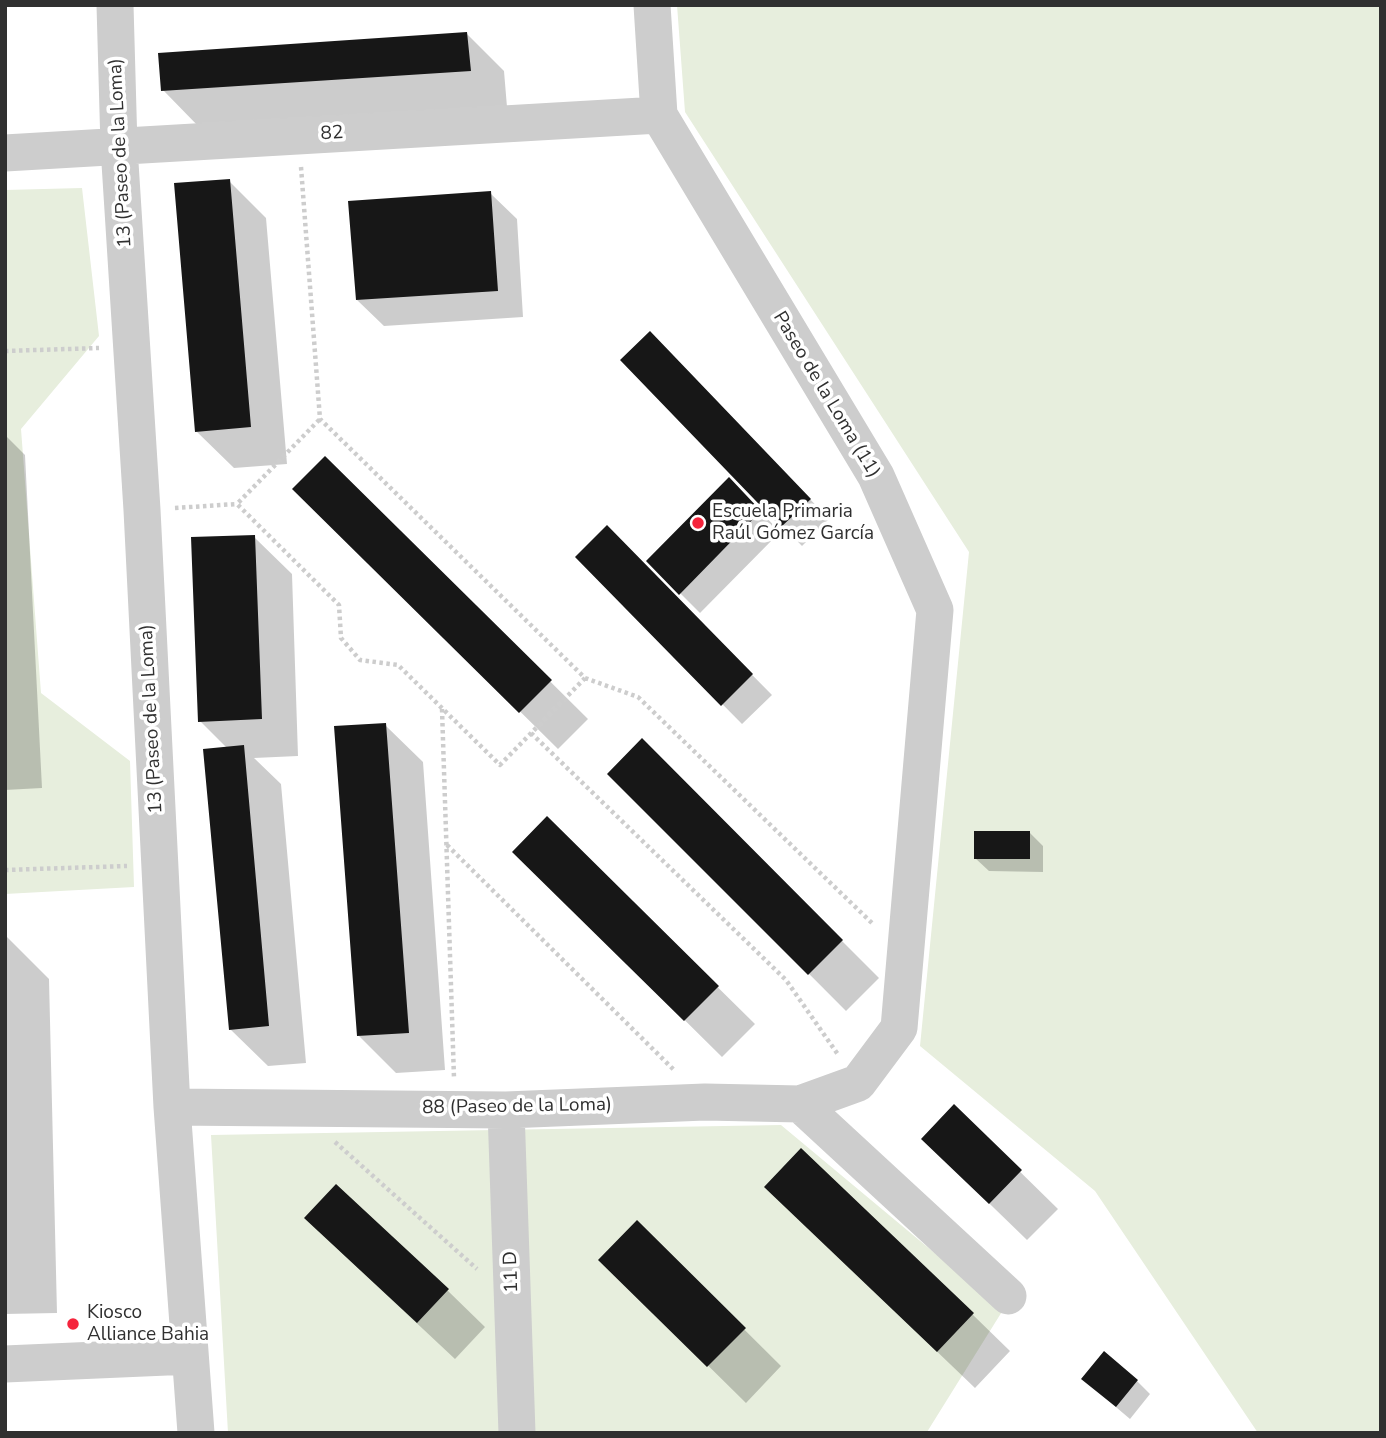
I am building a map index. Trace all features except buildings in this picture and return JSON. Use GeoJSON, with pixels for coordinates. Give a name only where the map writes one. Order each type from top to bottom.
{"type":"FeatureCollection","features":[{"type":"Feature","properties":{"kind":"street","name":"13 (Paseo de la Loma)"},"geometry":{"type":"LineString","coordinates":[[115,5],[119,147],[142,510],[172,1107],[196,1433]]}},
{"type":"Feature","properties":{"kind":"street","name":"Paseo de la Loma (11)"},"geometry":{"type":"LineString","coordinates":[[652,5],[659,115],[876,476],[935,610],[899,1028],[858,1083]]}},
{"type":"Feature","properties":{"kind":"street","name":"82"},"geometry":{"type":"LineString","coordinates":[[5,153],[659,115]]}},
{"type":"Feature","properties":{"kind":"street","name":"88 (Paseo de la Loma)"},"geometry":{"type":"LineString","coordinates":[[172,1107],[506,1110],[705,1102],[800,1104],[858,1083]]}},
{"type":"Feature","properties":{"kind":"street"},"geometry":{"type":"LineString","coordinates":[[800,1104],[1008,1296]]}},
{"type":"Feature","properties":{"kind":"street","name":"11 D"},"geometry":{"type":"LineString","coordinates":[[506,1110],[517,1433]]}},
{"type":"Feature","properties":{"kind":"street"},"geometry":{"type":"LineString","coordinates":[[5,1364],[190,1356]]}},
{"type":"Feature","properties":{"kind":"path"},"geometry":{"type":"LineString","coordinates":[[299,136],[320,419],[585,678],[638,697],[906,956]]}},
{"type":"Feature","properties":{"kind":"path"},"geometry":{"type":"LineString","coordinates":[[5,351],[131,346]]}},
{"type":"Feature","properties":{"kind":"path"},"geometry":{"type":"LineString","coordinates":[[142,510],[237,504],[320,419]]}},
{"type":"Feature","properties":{"kind":"path"},"geometry":{"type":"LineString","coordinates":[[237,504],[340,605],[341,638],[360,660],[398,665],[500,765],[585,678]]}},
{"type":"Feature","properties":{"kind":"path"},"geometry":{"type":"LineString","coordinates":[[442,708],[455,1110]]}},
{"type":"Feature","properties":{"kind":"path"},"geometry":{"type":"LineString","coordinates":[[531,733],[786,980],[858,1083]]}},
{"type":"Feature","properties":{"kind":"path"},"geometry":{"type":"LineString","coordinates":[[447,845],[705,1102]]}},
{"type":"Feature","properties":{"kind":"path"},"geometry":{"type":"LineString","coordinates":[[5,870],[159,864]]}},
{"type":"Feature","properties":{"kind":"path"},"geometry":{"type":"LineString","coordinates":[[298,1108],[513,1301]]}},
{"type":"Feature","properties":{"kind":"green space"},"geometry":{"type":"Polygon","coordinates":[[[677,5],[1381,5],[1381,1433],[1258,1433],[1095,1191],[920,1046],[969,552],[685,112],[677,5]]]}},
{"type":"Feature","properties":{"kind":"green space"},"geometry":{"type":"Polygon","coordinates":[[[82,188],[99,336],[21,429],[41,693],[130,761],[134,887],[5,894],[5,190],[82,188]]]}},
{"type":"Feature","properties":{"kind":"green space"},"geometry":{"type":"Polygon","coordinates":[[[781,1125],[1003,1310],[927,1432],[228,1433],[211,1135],[781,1125]]]}},
{"type":"Feature","properties":{"kind":"place","name":"Escuela Primaria Raúl Gómez García"},"geometry":{"type":"Point","coordinates":[698,523]}},
{"type":"Feature","properties":{"kind":"place","name":"Kiosco Alliance Bahia"},"geometry":{"type":"Point","coordinates":[73,1324]}}]}
